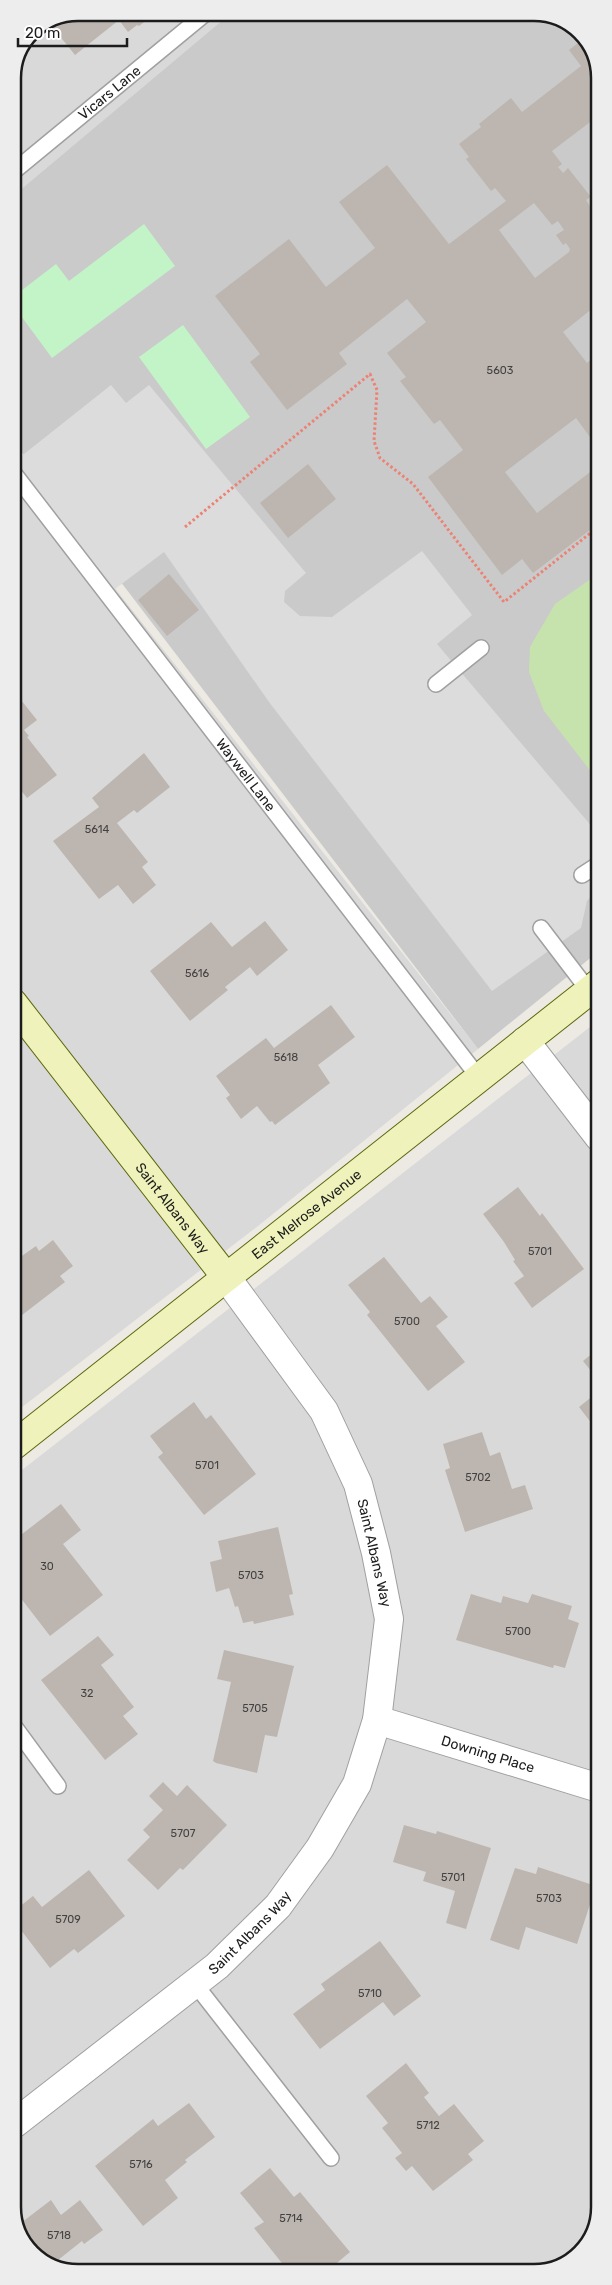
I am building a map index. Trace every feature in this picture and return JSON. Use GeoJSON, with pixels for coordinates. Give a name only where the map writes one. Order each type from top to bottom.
{"type":"FeatureCollection","features":[{"type":"Feature","properties":{"kind":"street","name":"East Melrose Avenue"},"geometry":{"type":"LineString","coordinates":[[21,1440],[480,1079],[591,989]]}},
{"type":"Feature","properties":{"kind":"street","name":"Saint Albans Way"},"geometry":{"type":"LineString","coordinates":[[21,1013],[226,1277],[324,1411],[358,1484],[376,1553],[389,1619],[377,1720],[357,1784],[320,1848],[278,1906],[217,1966],[21,2119]]}},
{"type":"Feature","properties":{"kind":"street"},"geometry":{"type":"LineString","coordinates":[[525,1041],[591,1127]]}},
{"type":"Feature","properties":{"kind":"street","name":"Downing Place"},"geometry":{"type":"LineString","coordinates":[[377,1720],[591,1786]]}},
{"type":"Feature","properties":{"kind":"lane","name":"Vicars Lane"},"geometry":{"type":"LineString","coordinates":[[21,165],[196,21]]}},
{"type":"Feature","properties":{"kind":"lane","name":"Waywell Lane"},"geometry":{"type":"LineString","coordinates":[[21,482],[480,1079]]}},
{"type":"Feature","properties":{"kind":"lane"},"geometry":{"type":"LineString","coordinates":[[436,684],[481,648]]}},
{"type":"Feature","properties":{"kind":"lane"},"geometry":{"type":"LineString","coordinates":[[582,875],[591,869]]}},
{"type":"Feature","properties":{"kind":"lane"},"geometry":{"type":"LineString","coordinates":[[542,928],[591,984]]}},
{"type":"Feature","properties":{"kind":"lane"},"geometry":{"type":"LineString","coordinates":[[21,1736],[58,1786]]}},
{"type":"Feature","properties":{"kind":"lane"},"geometry":{"type":"LineString","coordinates":[[195,1984],[331,2158]]}},
{"type":"Feature","properties":{"kind":"path"},"geometry":{"type":"LineString","coordinates":[[185,527],[370,374],[376,390],[374,441],[380,458],[413,484],[504,602],[591,533]]}},
{"type":"Feature","properties":{"kind":"shaded area"},"geometry":{"type":"Polygon","coordinates":[[[221,21],[21,189],[22,67],[26,56],[38,38],[56,26],[67,22],[221,21]]]}},
{"type":"Feature","properties":{"kind":"shaded area"},"geometry":{"type":"Polygon","coordinates":[[[221,21],[538,21],[549,23],[562,29],[577,41],[583,50],[590,67],[591,78],[591,957],[478,1049],[21,451],[21,189],[221,21]]]}},
{"type":"Feature","properties":{"kind":"shaded area"},"geometry":{"type":"Polygon","coordinates":[[[111,385],[126,403],[149,385],[306,573],[285,591],[284,602],[300,616],[332,617],[422,551],[472,615],[437,644],[591,826],[591,896],[587,901],[581,928],[492,991],[269,702],[164,552],[115,589],[21,471],[21,456],[111,385]]]}},
{"type":"Feature","properties":{"kind":"shaded area"},"geometry":{"type":"Polygon","coordinates":[[[21,469],[478,1049],[258,1226],[21,1408],[21,469]]]}},
{"type":"Feature","properties":{"kind":"shaded area"},"geometry":{"type":"Polygon","coordinates":[[[591,1026],[591,2207],[585,2232],[571,2250],[552,2261],[534,2264],[74,2264],[63,2262],[47,2254],[33,2241],[22,2218],[21,2207],[21,1471],[591,1026]]]}},
{"type":"Feature","properties":{"kind":"green space"},"geometry":{"type":"Polygon","coordinates":[[[144,224],[175,266],[52,358],[21,316],[21,291],[56,264],[69,281],[144,224]]]}},
{"type":"Feature","properties":{"kind":"green space"},"geometry":{"type":"Polygon","coordinates":[[[183,325],[250,417],[206,449],[139,357],[183,325]]]}},
{"type":"Feature","properties":{"kind":"green space"},"geometry":{"type":"Polygon","coordinates":[[[591,579],[591,772],[544,711],[529,672],[530,647],[555,604],[591,579]]]}},
{"type":"Feature","properties":{"kind":"building"},"geometry":{"type":"Polygon","coordinates":[[[118,21],[75,55],[53,28],[67,22],[118,21]]]}},
{"type":"Feature","properties":{"kind":"building"},"geometry":{"type":"Polygon","coordinates":[[[120,21],[146,21],[139,26],[137,25],[128,32],[120,21]]]}},
{"type":"Feature","properties":{"kind":"building"},"geometry":{"type":"Polygon","coordinates":[[[578,43],[590,67],[591,121],[552,151],[562,164],[558,167],[563,173],[568,168],[591,197],[586,200],[591,208],[591,310],[563,332],[587,363],[591,360],[591,438],[576,418],[505,472],[537,513],[591,471],[591,529],[533,573],[522,559],[502,575],[428,477],[463,450],[440,420],[434,424],[400,381],[406,377],[387,353],[426,322],[407,299],[339,353],[347,364],[287,410],[250,362],[260,354],[215,296],[289,239],[326,287],[375,248],[339,202],[387,165],[449,244],[506,201],[495,188],[491,191],[466,159],[469,157],[459,144],[481,127],[479,124],[511,98],[522,112],[581,66],[569,50],[578,43]],[[534,203],[499,230],[535,278],[569,252],[570,249],[566,243],[563,245],[556,235],[564,230],[558,221],[552,225],[534,203]]]}},
{"type":"Feature","properties":{"kind":"building"},"geometry":{"type":"Polygon","coordinates":[[[308,464],[336,499],[288,538],[260,503],[308,464]]]}},
{"type":"Feature","properties":{"kind":"building"},"geometry":{"type":"Polygon","coordinates":[[[169,574],[199,610],[167,636],[138,600],[169,574]]]}},
{"type":"Feature","properties":{"kind":"building"},"geometry":{"type":"Polygon","coordinates":[[[21,700],[37,720],[24,730],[29,736],[27,737],[57,775],[27,798],[21,790],[21,700]]]}},
{"type":"Feature","properties":{"kind":"building"},"geometry":{"type":"Polygon","coordinates":[[[144,753],[170,787],[137,813],[134,810],[117,823],[148,862],[142,867],[156,885],[133,904],[118,885],[99,899],[53,841],[99,807],[92,798],[144,753]]]}},
{"type":"Feature","properties":{"kind":"building"},"geometry":{"type":"Polygon","coordinates":[[[265,921],[288,950],[257,976],[250,967],[225,987],[228,990],[190,1021],[150,971],[211,922],[232,947],[265,921]]]}},
{"type":"Feature","properties":{"kind":"building"},"geometry":{"type":"Polygon","coordinates":[[[331,1005],[355,1037],[318,1065],[330,1083],[275,1125],[272,1121],[270,1122],[257,1106],[241,1119],[226,1098],[230,1095],[216,1076],[266,1038],[274,1048],[331,1005]]]}},
{"type":"Feature","properties":{"kind":"building"},"geometry":{"type":"Polygon","coordinates":[[[518,1187],[540,1216],[542,1213],[584,1269],[532,1308],[514,1283],[524,1276],[513,1261],[515,1260],[504,1242],[483,1214],[518,1187]]]}},
{"type":"Feature","properties":{"kind":"building"},"geometry":{"type":"Polygon","coordinates":[[[53,1240],[73,1266],[60,1276],[65,1282],[21,1316],[21,1257],[36,1246],[39,1251],[53,1240]]]}},
{"type":"Feature","properties":{"kind":"building"},"geometry":{"type":"Polygon","coordinates":[[[384,1257],[421,1303],[430,1296],[448,1317],[436,1326],[465,1362],[428,1391],[367,1315],[370,1312],[348,1285],[384,1257]]]}},
{"type":"Feature","properties":{"kind":"building"},"geometry":{"type":"Polygon","coordinates":[[[591,1354],[591,1371],[583,1361],[591,1354]]]}},
{"type":"Feature","properties":{"kind":"building"},"geometry":{"type":"Polygon","coordinates":[[[591,1397],[591,1423],[579,1407],[591,1397]]]}},
{"type":"Feature","properties":{"kind":"building"},"geometry":{"type":"Polygon","coordinates":[[[194,1402],[206,1419],[211,1415],[256,1474],[204,1515],[158,1457],[163,1453],[150,1436],[194,1402]]]}},
{"type":"Feature","properties":{"kind":"building"},"geometry":{"type":"Polygon","coordinates":[[[482,1432],[490,1456],[500,1452],[512,1489],[525,1485],[533,1509],[465,1532],[445,1470],[450,1468],[443,1444],[482,1432]]]}},
{"type":"Feature","properties":{"kind":"building"},"geometry":{"type":"Polygon","coordinates":[[[61,1504],[81,1530],[63,1544],[103,1595],[50,1636],[21,1598],[21,1535],[61,1504]]]}},
{"type":"Feature","properties":{"kind":"building"},"geometry":{"type":"Polygon","coordinates":[[[278,1527],[293,1594],[289,1595],[294,1615],[254,1624],[253,1621],[243,1623],[238,1606],[235,1607],[229,1588],[216,1592],[210,1562],[222,1559],[218,1541],[278,1527]]]}},
{"type":"Feature","properties":{"kind":"building"},"geometry":{"type":"Polygon","coordinates":[[[471,1594],[501,1603],[503,1596],[528,1603],[532,1594],[572,1606],[568,1619],[579,1623],[565,1668],[554,1665],[553,1668],[456,1640],[471,1594]]]}},
{"type":"Feature","properties":{"kind":"building"},"geometry":{"type":"Polygon","coordinates":[[[98,1636],[114,1655],[101,1665],[134,1707],[123,1716],[138,1734],[105,1760],[41,1680],[98,1636]]]}},
{"type":"Feature","properties":{"kind":"building"},"geometry":{"type":"Polygon","coordinates":[[[224,1650],[294,1666],[277,1737],[265,1735],[257,1773],[213,1761],[231,1682],[217,1679],[224,1650]]]}},
{"type":"Feature","properties":{"kind":"building"},"geometry":{"type":"Polygon","coordinates":[[[163,1782],[177,1796],[187,1785],[227,1825],[183,1870],[180,1868],[158,1890],[127,1860],[150,1837],[143,1830],[163,1810],[149,1796],[163,1782]]]}},
{"type":"Feature","properties":{"kind":"building"},"geometry":{"type":"Polygon","coordinates":[[[404,1825],[436,1834],[437,1831],[491,1848],[466,1929],[446,1923],[455,1891],[423,1881],[426,1872],[393,1862],[404,1825]]]}},
{"type":"Feature","properties":{"kind":"building"},"geometry":{"type":"Polygon","coordinates":[[[538,1867],[591,1884],[591,1901],[577,1944],[526,1927],[519,1950],[490,1940],[515,1868],[536,1874],[538,1867]]]}},
{"type":"Feature","properties":{"kind":"building"},"geometry":{"type":"Polygon","coordinates":[[[89,1870],[125,1916],[78,1953],[74,1949],[50,1968],[21,1930],[21,1905],[33,1896],[42,1907],[89,1870]]]}},
{"type":"Feature","properties":{"kind":"building"},"geometry":{"type":"Polygon","coordinates":[[[380,1941],[421,1996],[394,2016],[383,2002],[320,2049],[293,2014],[325,1990],[321,1984],[380,1941]]]}},
{"type":"Feature","properties":{"kind":"building"},"geometry":{"type":"Polygon","coordinates":[[[406,2063],[429,2093],[424,2097],[439,2116],[454,2104],[484,2141],[468,2154],[473,2160],[433,2191],[412,2166],[406,2171],[395,2158],[402,2153],[382,2128],[388,2123],[366,2096],[406,2063]]]}},
{"type":"Feature","properties":{"kind":"building"},"geometry":{"type":"Polygon","coordinates":[[[189,2103],[215,2137],[185,2160],[187,2162],[165,2180],[178,2198],[143,2226],[95,2166],[153,2119],[158,2126],[189,2103]]]}},
{"type":"Feature","properties":{"kind":"building"},"geometry":{"type":"Polygon","coordinates":[[[270,2168],[294,2197],[300,2192],[350,2252],[336,2264],[283,2264],[254,2228],[264,2222],[240,2193],[270,2168]]]}},
{"type":"Feature","properties":{"kind":"building"},"geometry":{"type":"Polygon","coordinates":[[[51,2200],[61,2215],[80,2200],[103,2230],[84,2244],[82,2241],[58,2260],[41,2250],[29,2235],[23,2221],[51,2200]]]}}]}
